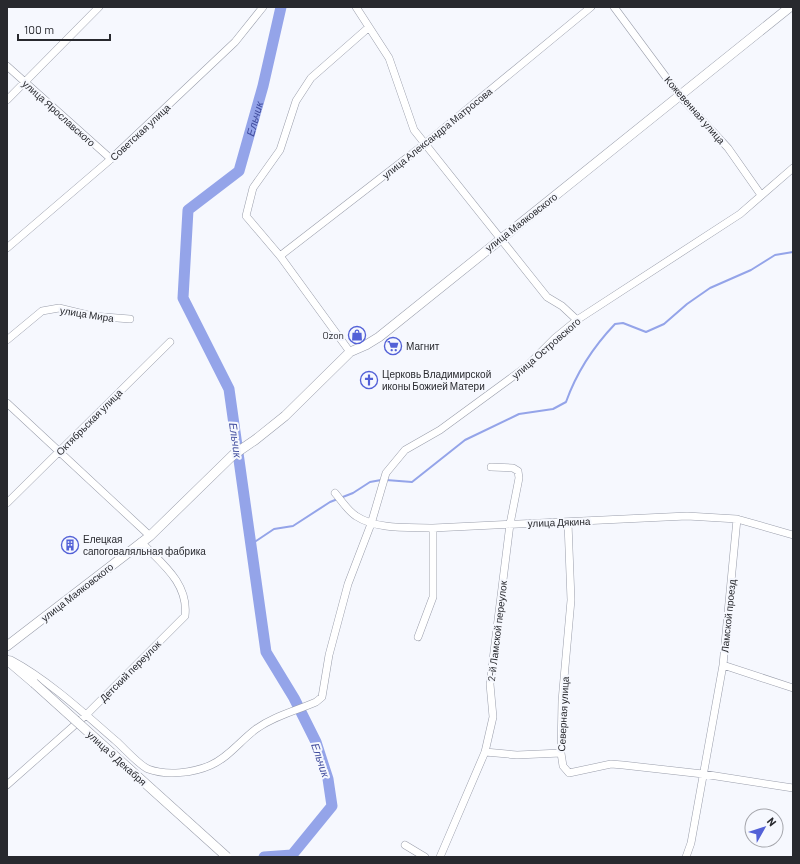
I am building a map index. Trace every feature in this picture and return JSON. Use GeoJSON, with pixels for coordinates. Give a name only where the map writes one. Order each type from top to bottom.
{"type":"FeatureCollection","features":[{"type":"Feature","properties":{"kind":"main road","name":"улица Маяковского"},"geometry":{"type":"LineString","coordinates":[[7,646],[150,536],[233,455],[255,440],[285,416],[350,352],[379,337],[790,7]]}},
{"type":"Feature","properties":{"kind":"main road","name":"улица 9 Декабря"},"geometry":{"type":"LineString","coordinates":[[7,659],[227,857]]}},
{"type":"Feature","properties":{"kind":"street"},"geometry":{"type":"LineString","coordinates":[[7,100],[99,7]]}},
{"type":"Feature","properties":{"kind":"street","name":"Советская улица"},"geometry":{"type":"LineString","coordinates":[[7,248],[111,159],[235,42],[263,7]]}},
{"type":"Feature","properties":{"kind":"street"},"geometry":{"type":"LineString","coordinates":[[356,7],[368,28],[390,58],[414,130],[426,143],[547,297],[562,306],[577,320]]}},
{"type":"Feature","properties":{"kind":"street","name":"улица Александра Матросова"},"geometry":{"type":"LineString","coordinates":[[280,256],[426,143],[591,7]]}},
{"type":"Feature","properties":{"kind":"street","name":"Кожевенная улица"},"geometry":{"type":"LineString","coordinates":[[614,7],[680,96],[728,148],[761,196]]}},
{"type":"Feature","properties":{"kind":"street"},"geometry":{"type":"LineString","coordinates":[[350,352],[280,256],[246,216],[253,188],[280,150],[296,101],[310,78],[368,28]]}},
{"type":"Feature","properties":{"kind":"street","name":"улица Ярославского"},"geometry":{"type":"LineString","coordinates":[[7,66],[111,159]]}},
{"type":"Feature","properties":{"kind":"street","name":"улица Островского"},"geometry":{"type":"LineString","coordinates":[[86,715],[148,769],[176,773],[190,772],[210,765],[228,755],[255,730],[270,720],[293,710],[306,707],[322,697],[329,655],[348,584],[371,524],[386,472],[405,450],[440,430],[526,367],[555,338],[577,320],[740,214],[793,168]]}},
{"type":"Feature","properties":{"kind":"street","name":"улица Мира"},"geometry":{"type":"LineString","coordinates":[[7,339],[42,311],[59,308],[92,316],[130,319]]}},
{"type":"Feature","properties":{"kind":"street","name":"Октябрьская улица"},"geometry":{"type":"LineString","coordinates":[[7,503],[170,342]]}},
{"type":"Feature","properties":{"kind":"street"},"geometry":{"type":"LineString","coordinates":[[7,404],[150,536]]}},
{"type":"Feature","properties":{"kind":"street","name":"2-й Ламской переулок"},"geometry":{"type":"LineString","coordinates":[[440,857],[485,752],[493,717],[490,684],[510,524],[519,478],[518,471],[514,468],[491,467]]}},
{"type":"Feature","properties":{"kind":"street","name":"улица Дякина"},"geometry":{"type":"LineString","coordinates":[[334,493],[355,516],[371,524],[433,528],[568,523],[687,516],[738,518],[793,535]]}},
{"type":"Feature","properties":{"kind":"street","name":"Ламской проезд"},"geometry":{"type":"LineString","coordinates":[[738,518],[723,665],[793,688]]}},
{"type":"Feature","properties":{"kind":"street","name":"Северная улица"},"geometry":{"type":"LineString","coordinates":[[568,523],[571,600],[562,701],[560,753],[563,766],[569,773],[611,764],[703,774],[793,788]]}},
{"type":"Feature","properties":{"kind":"street"},"geometry":{"type":"LineString","coordinates":[[418,637],[433,597],[433,528]]}},
{"type":"Feature","properties":{"kind":"street","name":"Детский переулок"},"geometry":{"type":"LineString","coordinates":[[7,785],[86,715],[185,616],[187,606],[180,583],[141,542]]}},
{"type":"Feature","properties":{"kind":"street"},"geometry":{"type":"LineString","coordinates":[[7,659],[26,668],[86,715]]}},
{"type":"Feature","properties":{"kind":"street"},"geometry":{"type":"LineString","coordinates":[[686,857],[691,843],[723,665]]}},
{"type":"Feature","properties":{"kind":"street"},"geometry":{"type":"LineString","coordinates":[[485,752],[517,755],[560,753]]}},
{"type":"Feature","properties":{"kind":"street"},"geometry":{"type":"LineString","coordinates":[[405,845],[425,857]]}},
{"type":"Feature","properties":{"kind":"waterway","name":"Ельчик"},"geometry":{"type":"LineString","coordinates":[[264,857],[292,855],[332,806],[328,779],[316,742],[294,698],[266,652],[229,389],[183,298],[188,210],[239,171],[263,86],[281,7]]}},
{"type":"Feature","properties":{"kind":"waterway"},"geometry":{"type":"LineString","coordinates":[[386,480],[412,482],[465,440],[519,414],[553,409],[566,402],[586,361],[615,324],[623,323],[646,332],[664,324],[687,304],[710,288],[751,270],[775,255],[793,252]]}},
{"type":"Feature","properties":{"kind":"waterway"},"geometry":{"type":"LineString","coordinates":[[250,545],[274,529],[293,526],[330,502],[353,493],[370,482],[381,480]]}},
{"type":"Feature","properties":{"kind":"place","name":"Ozon"},"geometry":{"type":"Point","coordinates":[357,335]}},
{"type":"Feature","properties":{"kind":"place","name":"Магнит"},"geometry":{"type":"Point","coordinates":[393,346]}},
{"type":"Feature","properties":{"kind":"place","name":"Церковь Владимирской иконы Божией Матери"},"geometry":{"type":"Point","coordinates":[369,380]}},
{"type":"Feature","properties":{"kind":"place","name":"Елецкая сапоговаляльная фабрика"},"geometry":{"type":"Point","coordinates":[70,545]}}]}
